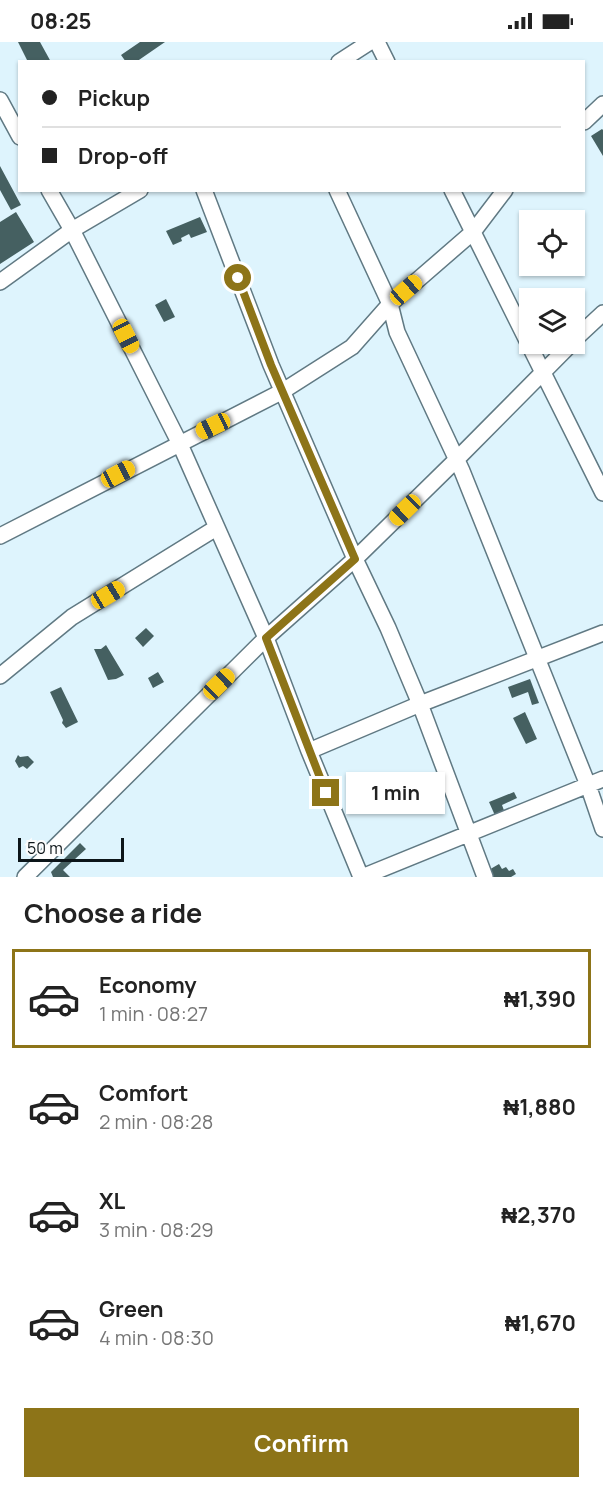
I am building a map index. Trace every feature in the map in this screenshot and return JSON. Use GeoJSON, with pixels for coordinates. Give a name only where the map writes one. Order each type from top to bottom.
{"type":"FeatureCollection","features":[{"type":"Feature","properties":{"kind":"street"},"geometry":{"type":"LineString","coordinates":[[342,60],[370,42]]}},
{"type":"Feature","properties":{"kind":"street"},"geometry":{"type":"LineString","coordinates":[[377,42],[386,60]]}},
{"type":"Feature","properties":{"kind":"street"},"geometry":{"type":"LineString","coordinates":[[0,100],[18,132]]}},
{"type":"Feature","properties":{"kind":"street"},"geometry":{"type":"LineString","coordinates":[[585,121],[603,104]]}},
{"type":"Feature","properties":{"kind":"street"},"geometry":{"type":"LineString","coordinates":[[50,192],[72,230],[179,442],[266,638],[361,877],[603,779]]}},
{"type":"Feature","properties":{"kind":"street"},"geometry":{"type":"LineString","coordinates":[[0,282],[72,230],[137,192]]}},
{"type":"Feature","properties":{"kind":"street"},"geometry":{"type":"LineString","coordinates":[[205,192],[282,390],[420,704],[486,877]]}},
{"type":"Feature","properties":{"kind":"street"},"geometry":{"type":"LineString","coordinates":[[338,192],[390,304],[397,332],[456,460],[588,785],[603,829]]}},
{"type":"Feature","properties":{"kind":"street"},"geometry":{"type":"LineString","coordinates":[[453,192],[603,494]]}},
{"type":"Feature","properties":{"kind":"street"},"geometry":{"type":"LineString","coordinates":[[0,536],[282,390],[352,346],[390,304],[473,232],[503,192]]}},
{"type":"Feature","properties":{"kind":"street"},"geometry":{"type":"LineString","coordinates":[[585,330],[603,313]]}},
{"type":"Feature","properties":{"kind":"street"},"geometry":{"type":"LineString","coordinates":[[25,877],[266,638],[355,559],[560,354]]}},
{"type":"Feature","properties":{"kind":"street"},"geometry":{"type":"LineString","coordinates":[[0,676],[72,617],[216,528]]}},
{"type":"Feature","properties":{"kind":"street"},"geometry":{"type":"LineString","coordinates":[[309,751],[420,704],[603,633]]}},
{"type":"Feature","properties":{"kind":"building"},"geometry":{"type":"Polygon","coordinates":[[[18,42],[40,42],[50,60],[27,60],[18,42]]]}},
{"type":"Feature","properties":{"kind":"building"},"geometry":{"type":"Polygon","coordinates":[[[140,42],[165,42],[139,60],[125,60],[121,55],[140,42]]]}},
{"type":"Feature","properties":{"kind":"building"},"geometry":{"type":"Polygon","coordinates":[[[603,130],[603,156],[591,136],[603,130]]]}},
{"type":"Feature","properties":{"kind":"building"},"geometry":{"type":"Polygon","coordinates":[[[0,166],[21,205],[11,210],[0,190],[0,166]]]}},
{"type":"Feature","properties":{"kind":"building"},"geometry":{"type":"Polygon","coordinates":[[[16,212],[34,242],[0,264],[0,222],[16,212]]]}},
{"type":"Feature","properties":{"kind":"building"},"geometry":{"type":"Polygon","coordinates":[[[200,217],[207,232],[191,238],[189,234],[181,238],[182,241],[173,245],[166,231],[200,217]]]}},
{"type":"Feature","properties":{"kind":"building"},"geometry":{"type":"Polygon","coordinates":[[[166,299],[175,317],[164,322],[155,305],[166,299]]]}},
{"type":"Feature","properties":{"kind":"building"},"geometry":{"type":"Polygon","coordinates":[[[146,628],[154,636],[143,647],[135,638],[146,628]]]}},
{"type":"Feature","properties":{"kind":"building"},"geometry":{"type":"Polygon","coordinates":[[[106,645],[124,675],[116,679],[108,680],[94,649],[101,649],[106,645]]]}},
{"type":"Feature","properties":{"kind":"building"},"geometry":{"type":"Polygon","coordinates":[[[158,672],[164,682],[153,688],[148,678],[158,672]]]}},
{"type":"Feature","properties":{"kind":"building"},"geometry":{"type":"Polygon","coordinates":[[[530,679],[539,703],[532,705],[528,692],[512,698],[508,687],[530,679]]]}},
{"type":"Feature","properties":{"kind":"building"},"geometry":{"type":"Polygon","coordinates":[[[61,687],[78,722],[66,728],[50,692],[61,687]]]}},
{"type":"Feature","properties":{"kind":"building"},"geometry":{"type":"Polygon","coordinates":[[[525,712],[537,739],[526,744],[513,718],[525,712]]]}},
{"type":"Feature","properties":{"kind":"building"},"geometry":{"type":"Polygon","coordinates":[[[18,755],[28,756],[34,762],[27,769],[23,766],[19,768],[15,761],[18,755]]]}},
{"type":"Feature","properties":{"kind":"building"},"geometry":{"type":"Polygon","coordinates":[[[514,792],[517,798],[502,805],[506,816],[497,820],[489,802],[514,792]]]}},
{"type":"Feature","properties":{"kind":"building"},"geometry":{"type":"Polygon","coordinates":[[[80,843],[86,849],[63,870],[70,877],[53,877],[51,872],[80,843]]]}},
{"type":"Feature","properties":{"kind":"building"},"geometry":{"type":"Polygon","coordinates":[[[499,864],[502,869],[506,867],[509,871],[513,869],[516,874],[511,877],[490,877],[487,871],[499,864]]]}},
{"type":"Feature","properties":{"kind":"route"},"geometry":{"type":"LineString","coordinates":[[238,278],[271,365],[355,559],[266,638],[326,793]]}}]}
